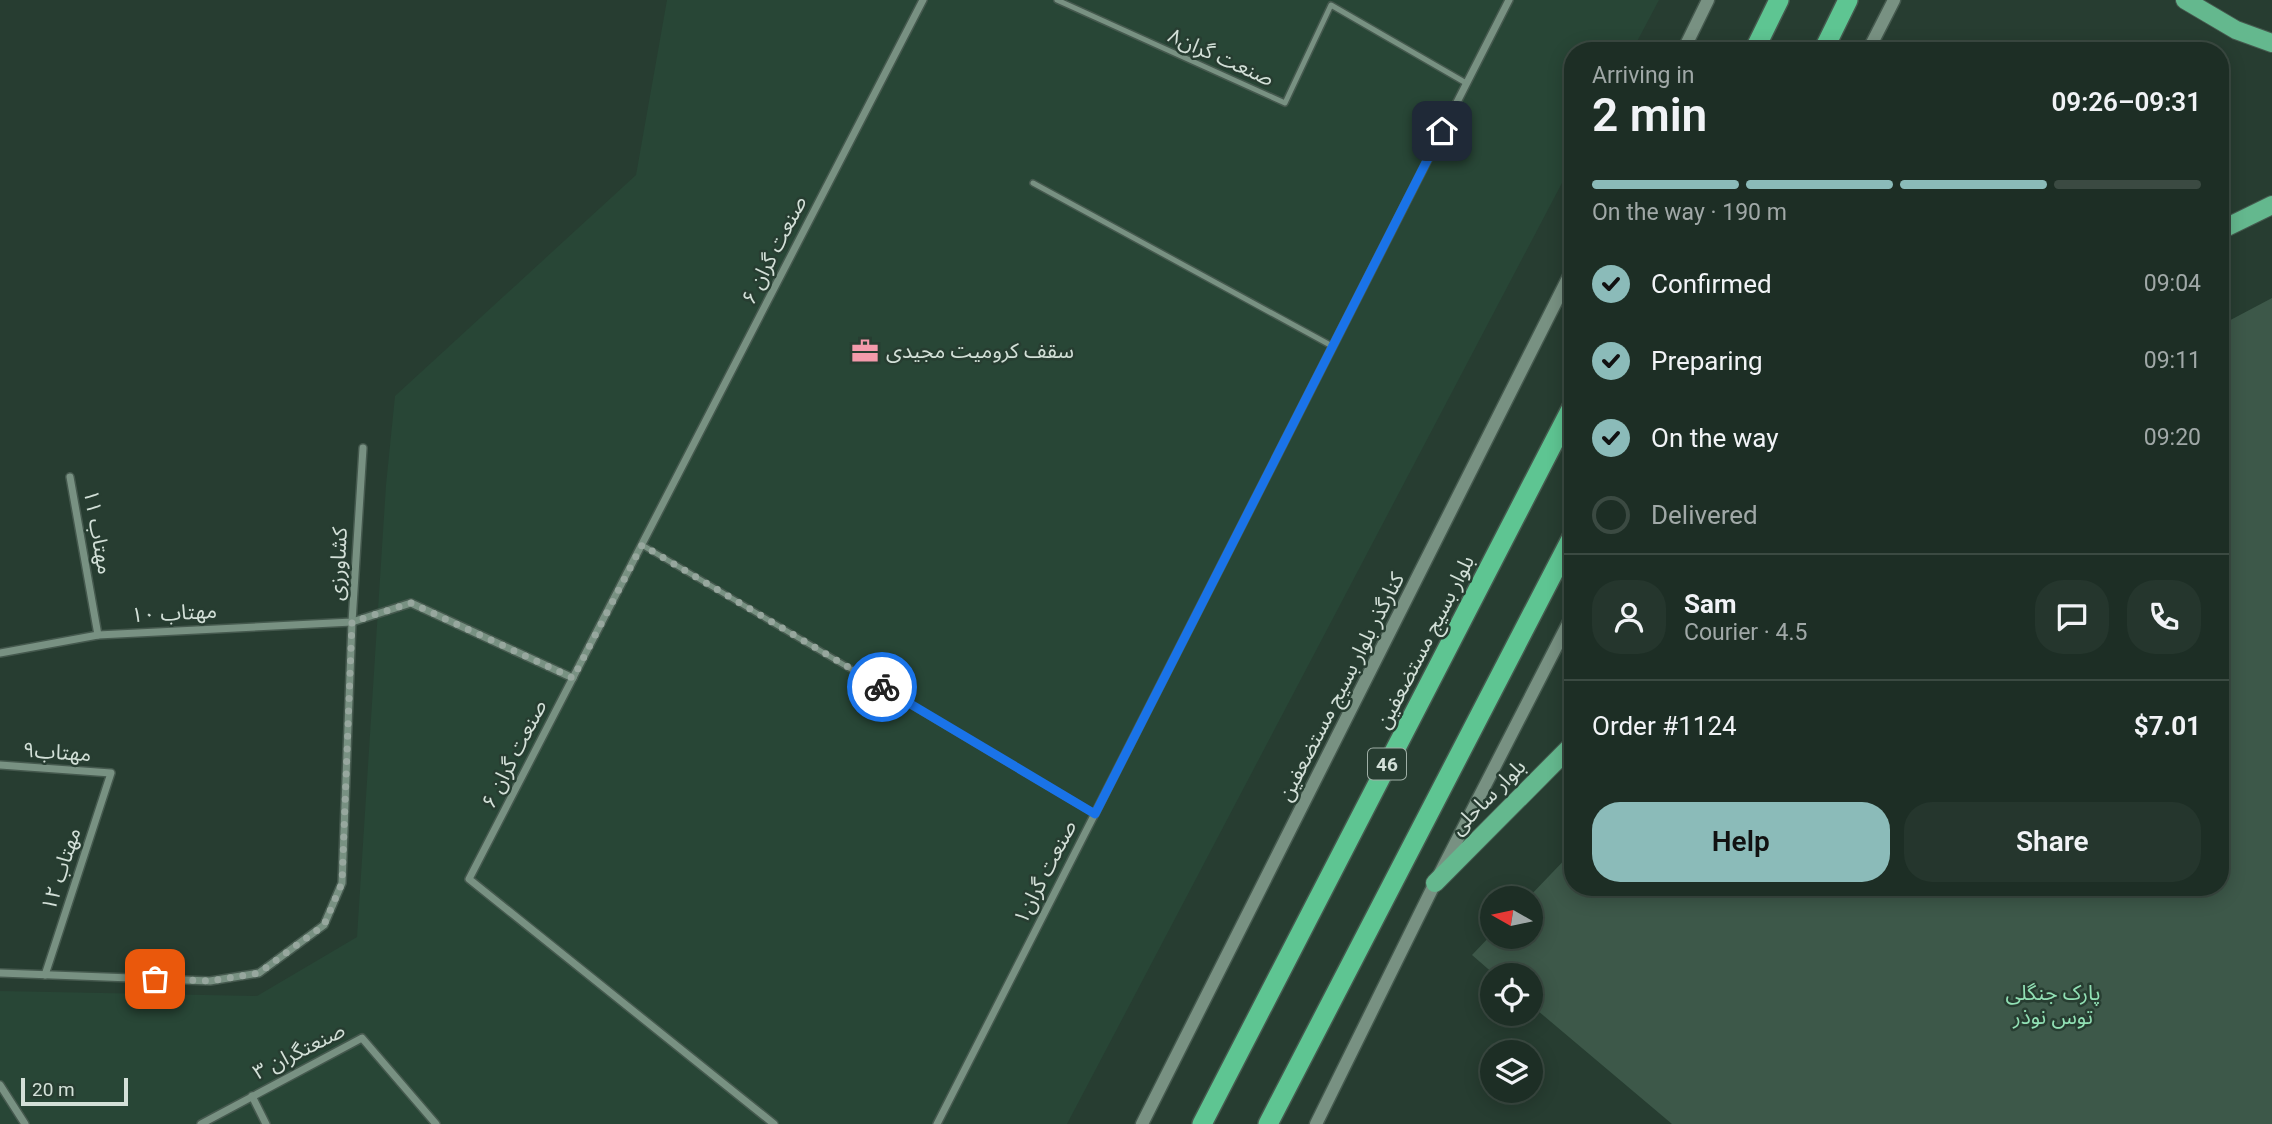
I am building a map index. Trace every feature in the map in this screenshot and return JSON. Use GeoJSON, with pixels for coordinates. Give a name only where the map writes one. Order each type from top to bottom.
{"type":"FeatureCollection","features":[{"type":"Feature","properties":{"kind":"highway"},"geometry":{"type":"LineString","coordinates":[[1758,42],[1779,0]]}},
{"type":"Feature","properties":{"kind":"highway"},"geometry":{"type":"LineString","coordinates":[[1827,42],[1848,0]]}},
{"type":"Feature","properties":{"kind":"highway","name":"بلوار بسیج مستضعفین"},"geometry":{"type":"LineString","coordinates":[[1202,1124],[1564,422]]}},
{"type":"Feature","properties":{"kind":"highway"},"geometry":{"type":"LineString","coordinates":[[1268,1124],[1564,552]]}},
{"type":"Feature","properties":{"kind":"main road"},"geometry":{"type":"LineString","coordinates":[[2185,0],[2236,30],[2272,43]]}},
{"type":"Feature","properties":{"kind":"main road"},"geometry":{"type":"LineString","coordinates":[[2229,226],[2272,205]]}},
{"type":"Feature","properties":{"kind":"main road","name":"بلوار ساحلی"},"geometry":{"type":"LineString","coordinates":[[1434,883],[1564,753]]}},
{"type":"Feature","properties":{"kind":"street","name":"صنعت گران ۶"},"geometry":{"type":"LineString","coordinates":[[774,1124],[469,879],[923,0]]}},
{"type":"Feature","properties":{"kind":"street","name":"صنعت گران۱"},"geometry":{"type":"LineString","coordinates":[[937,1124],[1509,0]]}},
{"type":"Feature","properties":{"kind":"street"},"geometry":{"type":"LineString","coordinates":[[1687,42],[1708,0]]}},
{"type":"Feature","properties":{"kind":"street"},"geometry":{"type":"LineString","coordinates":[[1873,42],[1894,0]]}},
{"type":"Feature","properties":{"kind":"street","name":"کنارگذر بلوار بسیج مستضعفین"},"geometry":{"type":"LineString","coordinates":[[1142,1124],[1564,286]]}},
{"type":"Feature","properties":{"kind":"street","name":"کشاورزی"},"geometry":{"type":"LineString","coordinates":[[0,973],[210,981],[259,973],[324,925],[342,883],[352,622],[363,448]]}},
{"type":"Feature","properties":{"kind":"street","name":"مهتاب ۱۱"},"geometry":{"type":"LineString","coordinates":[[70,477],[98,635]]}},
{"type":"Feature","properties":{"kind":"street","name":"مهتاب ۱۰"},"geometry":{"type":"LineString","coordinates":[[0,653],[98,635],[352,622],[411,603],[573,678]]}},
{"type":"Feature","properties":{"kind":"street"},"geometry":{"type":"LineString","coordinates":[[1316,1124],[1434,883],[1564,631]]}},
{"type":"Feature","properties":{"kind":"street","name":"مهتاب۹"},"geometry":{"type":"LineString","coordinates":[[0,765],[111,773]]}},
{"type":"Feature","properties":{"kind":"street","name":"مهتاب ۱۲"},"geometry":{"type":"LineString","coordinates":[[45,975],[111,773]]}},
{"type":"Feature","properties":{"kind":"street","name":"۳ صنعتگران"},"geometry":{"type":"LineString","coordinates":[[201,1124],[362,1038],[436,1124]]}},
{"type":"Feature","properties":{"kind":"street"},"geometry":{"type":"LineString","coordinates":[[0,1085],[25,1124]]}},
{"type":"Feature","properties":{"kind":"street"},"geometry":{"type":"LineString","coordinates":[[252,1096],[267,1124]]}},
{"type":"Feature","properties":{"kind":"lane","name":"صنعت گران۸"},"geometry":{"type":"LineString","coordinates":[[1057,0],[1285,103],[1332,5],[1466,83]]}},
{"type":"Feature","properties":{"kind":"lane"},"geometry":{"type":"LineString","coordinates":[[1033,183],[1332,346]]}},
{"type":"Feature","properties":{"kind":"lane"},"geometry":{"type":"LineString","coordinates":[[642,545],[1095,814]]}},
{"type":"Feature","properties":{"kind":"shaded area"},"geometry":{"type":"Polygon","coordinates":[[[667,0],[1659,0],[1637,42],[1564,42],[1564,179],[1067,1124],[0,1124],[0,991],[257,996],[357,937],[386,485],[395,396],[636,175],[667,0]]]}},
{"type":"Feature","properties":{"kind":"green space","name":"پارک جنگلی توس نوذر"},"geometry":{"type":"Polygon","coordinates":[[[2272,298],[2272,1124],[1672,1124],[1543,1015],[1543,963],[1481,963],[1472,955],[1480,947],[1480,949],[1544,948],[1544,886],[1539,886],[1564,860],[1564,896],[2229,896],[2229,321],[2272,298]]]}},
{"type":"Feature","properties":{"kind":"way so far"},"geometry":{"type":"LineString","coordinates":[[155,979],[210,981],[259,973],[324,925],[342,883],[352,622],[411,603],[573,678],[642,545],[882,687]]}},
{"type":"Feature","properties":{"kind":"place","name":"سقف کرومیت مجیدی"},"geometry":{"type":"Point","coordinates":[865,351]}},
{"type":"Feature","properties":{"kind":"route"},"geometry":{"type":"LineString","coordinates":[[882,687],[1095,814],[1442,131]]}}]}
